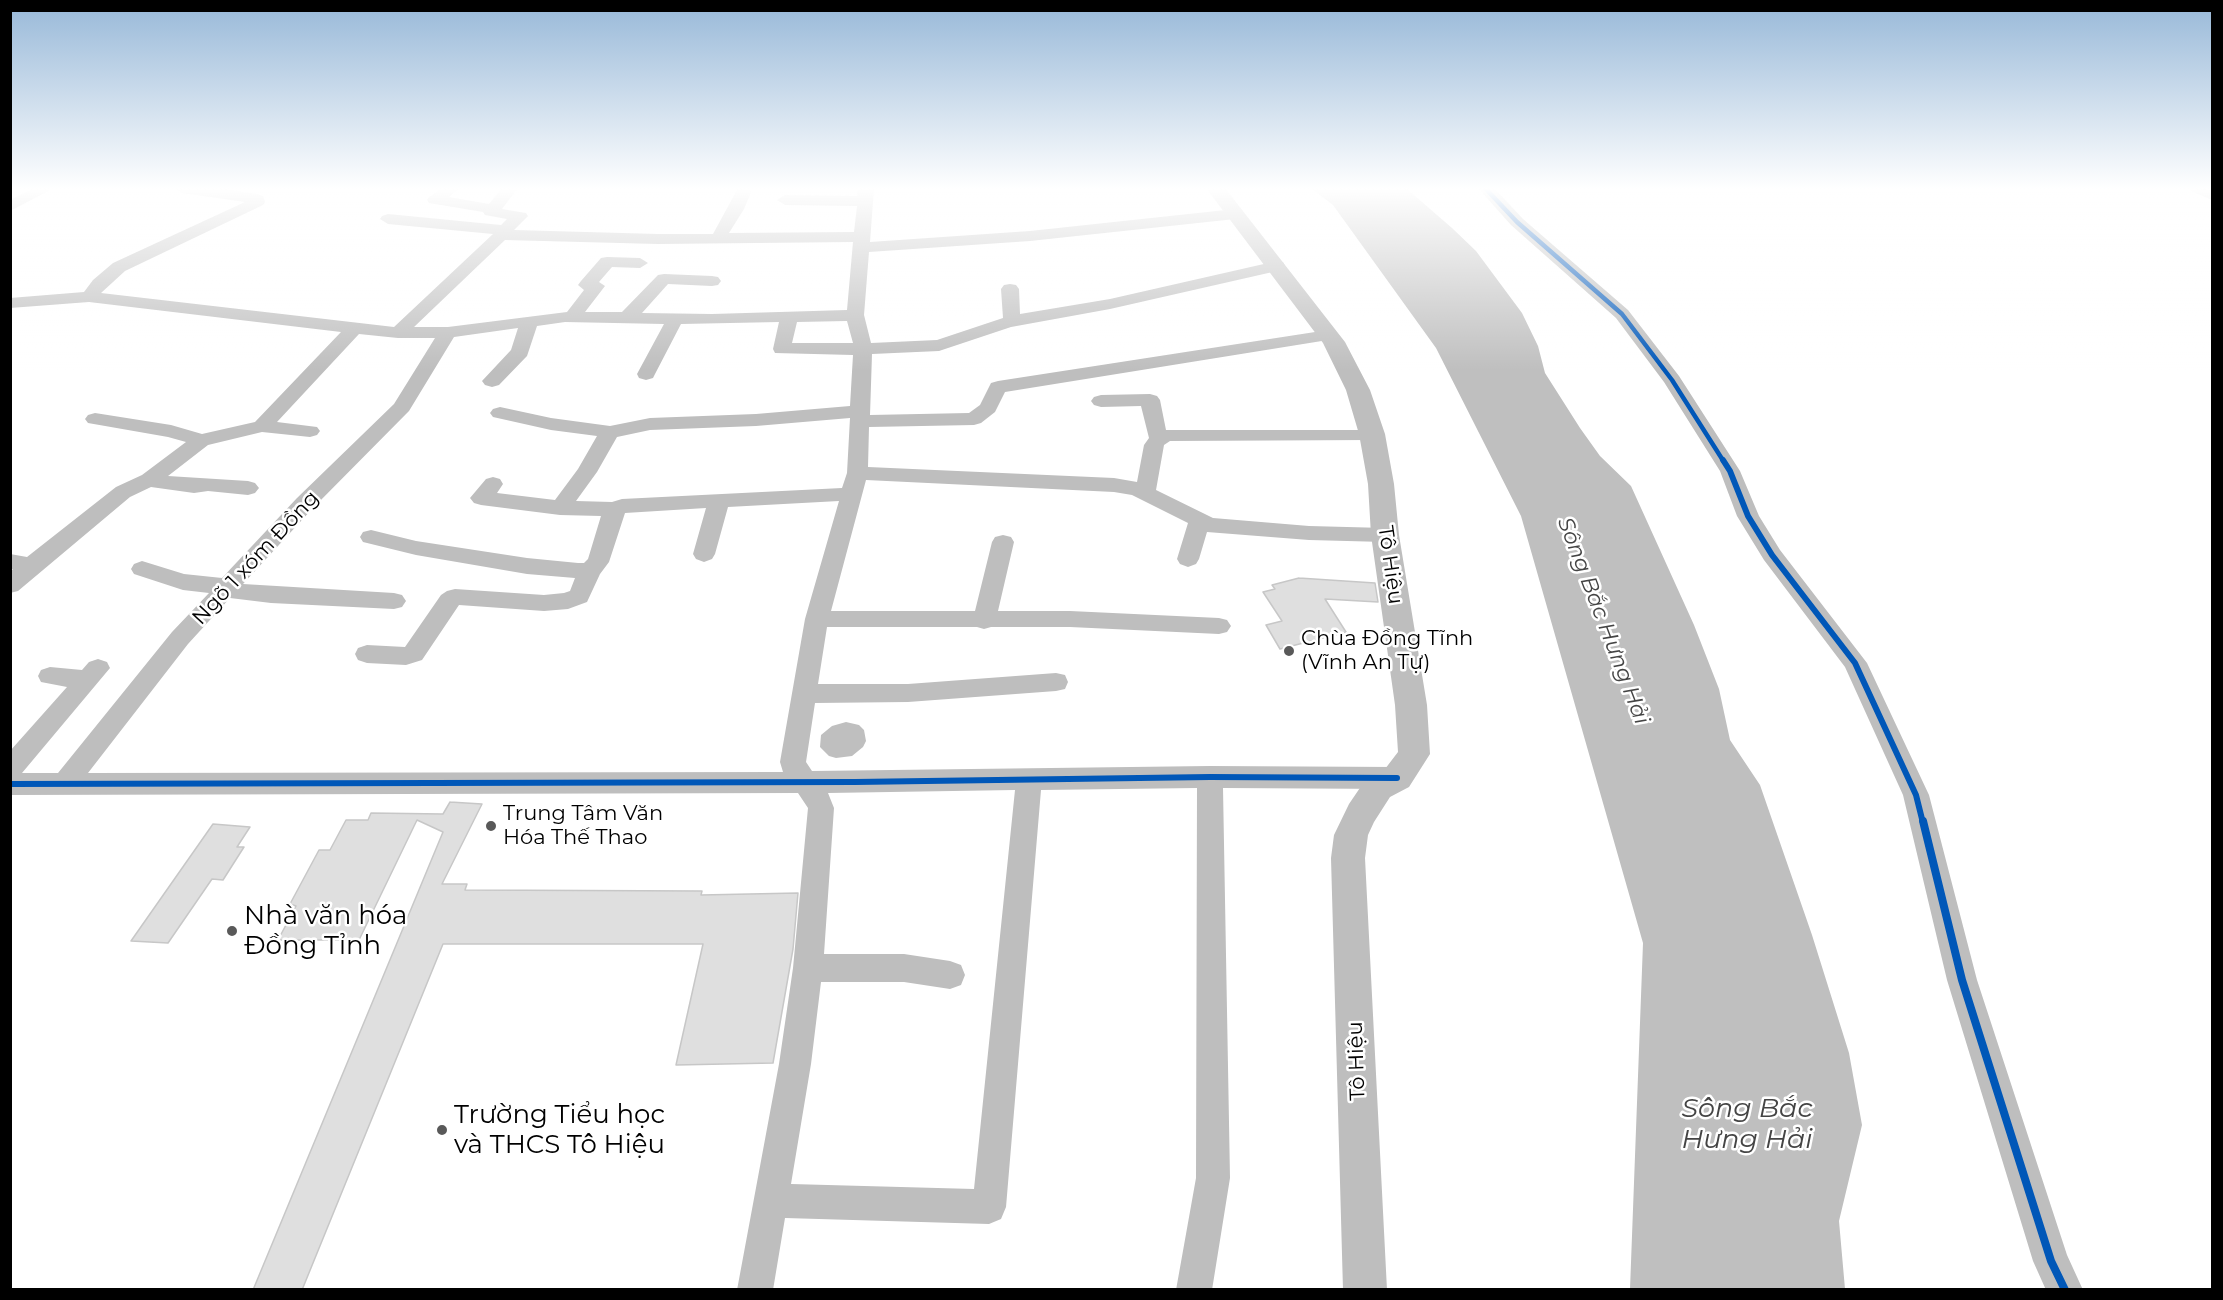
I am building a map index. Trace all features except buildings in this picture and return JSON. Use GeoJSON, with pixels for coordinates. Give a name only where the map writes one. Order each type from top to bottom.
{"type":"FeatureCollection","features":[{"type":"Feature","properties":{"kind":"main road","name":"Tô Hiệu"},"geometry":{"type":"LineString","coordinates":[[1263,249],[1328,335],[1358,390],[1372,434],[1381,484],[1385,535],[1411,705],[1414,754],[1397,778],[1378,788],[1361,814],[1351,835],[1348,858],[1365,1290]]}},
{"type":"Feature","properties":{"kind":"street"},"geometry":{"type":"LineString","coordinates":[[89,297],[99,284],[119,267],[158,249]]}},
{"type":"Feature","properties":{"kind":"street"},"geometry":{"type":"LineString","coordinates":[[398,333],[486,249]]}},
{"type":"Feature","properties":{"kind":"street"},"geometry":{"type":"LineString","coordinates":[[755,1290],[795,1064],[808,968],[821,808],[816,796],[793,762],[803,693],[818,619],[853,484],[860,416],[863,349],[855,315],[862,249]]}},
{"type":"Feature","properties":{"kind":"street"},"geometry":{"type":"LineString","coordinates":[[1548,249],[1623,314],[1672,380],[1730,471],[1748,516],[1772,555],[1855,663],[1916,795],[1962,980],[2051,1261],[2065,1290]]}},
{"type":"Feature","properties":{"kind":"street"},"geometry":{"type":"LineString","coordinates":[[572,317],[596,286],[587,285],[607,262],[640,263]]}},
{"type":"Feature","properties":{"kind":"street"},"geometry":{"type":"LineString","coordinates":[[789,318],[782,350],[939,345],[1012,321],[1110,304],[1277,266]]}},
{"type":"Feature","properties":{"kind":"street"},"geometry":{"type":"LineString","coordinates":[[627,318],[664,279],[712,281]]}},
{"type":"Feature","properties":{"kind":"street"},"geometry":{"type":"LineString","coordinates":[[1010,289],[1012,321]]}},
{"type":"Feature","properties":{"kind":"street"},"geometry":{"type":"LineString","coordinates":[[10,303],[89,297],[398,333],[448,332],[497,327],[530,320],[572,317],[675,319],[855,315]]}},
{"type":"Feature","properties":{"kind":"street"},"geometry":{"type":"LineString","coordinates":[[646,374],[675,319]]}},
{"type":"Feature","properties":{"kind":"street"},"geometry":{"type":"LineString","coordinates":[[492,381],[520,352],[530,320]]}},
{"type":"Feature","properties":{"kind":"street"},"geometry":{"type":"LineString","coordinates":[[262,426],[354,329]]}},
{"type":"Feature","properties":{"kind":"street","name":"Ngõ 1 xóm Đồng"},"geometry":{"type":"LineString","coordinates":[[64,785],[180,638],[306,503],[402,407],[448,332]]}},
{"type":"Feature","properties":{"kind":"street"},"geometry":{"type":"LineString","coordinates":[[500,413],[551,424],[610,432],[650,424],[860,416],[974,419],[988,408],[998,387],[1328,335]]}},
{"type":"Feature","properties":{"kind":"street"},"geometry":{"type":"LineString","coordinates":[[1101,400],[1150,400],[1152,417],[1159,438]]}},
{"type":"Feature","properties":{"kind":"street"},"geometry":{"type":"LineString","coordinates":[[95,419],[171,431],[201,440]]}},
{"type":"Feature","properties":{"kind":"street"},"geometry":{"type":"LineString","coordinates":[[10,585],[21,564],[123,492],[149,480],[201,440],[262,426],[310,431]]}},
{"type":"Feature","properties":{"kind":"street"},"geometry":{"type":"LineString","coordinates":[[560,508],[587,472],[610,432]]}},
{"type":"Feature","properties":{"kind":"street"},"geometry":{"type":"LineString","coordinates":[[1144,493],[1155,445],[1159,438],[1169,435],[1372,434]]}},
{"type":"Feature","properties":{"kind":"street"},"geometry":{"type":"LineString","coordinates":[[149,480],[194,486],[208,484],[248,488]]}},
{"type":"Feature","properties":{"kind":"street"},"geometry":{"type":"LineString","coordinates":[[493,484],[481,498],[560,508],[614,509],[622,506],[719,501],[853,484],[1114,485],[1144,493],[1209,525],[1309,533],[1385,535]]}},
{"type":"Feature","properties":{"kind":"street"},"geometry":{"type":"LineString","coordinates":[[704,554],[719,501]]}},
{"type":"Feature","properties":{"kind":"street"},"geometry":{"type":"LineString","coordinates":[[367,654],[406,656],[413,654],[449,601],[455,597],[544,603],[568,601],[579,596],[590,570],[602,554],[614,509]]}},
{"type":"Feature","properties":{"kind":"street"},"geometry":{"type":"LineString","coordinates":[[1188,559],[1200,520]]}},
{"type":"Feature","properties":{"kind":"street"},"geometry":{"type":"LineString","coordinates":[[371,537],[416,548],[527,566],[590,570]]}},
{"type":"Feature","properties":{"kind":"street"},"geometry":{"type":"LineString","coordinates":[[984,621],[1003,542]]}},
{"type":"Feature","properties":{"kind":"street"},"geometry":{"type":"LineString","coordinates":[[142,569],[183,582],[271,595],[394,601]]}},
{"type":"Feature","properties":{"kind":"street"},"geometry":{"type":"LineString","coordinates":[[818,619],[984,621],[1070,619],[1219,626]]}},
{"type":"Feature","properties":{"kind":"street"},"geometry":{"type":"LineString","coordinates":[[10,769],[92,674],[51,676]]}},
{"type":"Feature","properties":{"kind":"street"},"geometry":{"type":"LineString","coordinates":[[803,693],[908,693],[1056,682]]}},
{"type":"Feature","properties":{"kind":"street"},"geometry":{"type":"LineString","coordinates":[[1194,1290],[1213,1178],[1210,777]]}},
{"type":"Feature","properties":{"kind":"street"},"geometry":{"type":"LineString","coordinates":[[10,784],[855,782],[1210,777],[1397,778]]}},
{"type":"Feature","properties":{"kind":"street"},"geometry":{"type":"LineString","coordinates":[[772,1201],[989,1207],[1029,779]]}},
{"type":"Feature","properties":{"kind":"street"},"geometry":{"type":"LineString","coordinates":[[808,968],[903,968],[951,975]]}},
{"type":"Feature","properties":{"kind":"water","name":"Sông Bắc Hưng Hải"},"geometry":{"type":"Polygon","coordinates":[[[1364,249],[1474,249],[1476,251],[1522,313],[1538,346],[1545,373],[1580,428],[1600,456],[1631,486],[1694,625],[1719,689],[1730,740],[1760,785],[1812,935],[1849,1053],[1862,1125],[1839,1221],[1845,1289],[1630,1289],[1643,943],[1521,516],[1436,348],[1364,249]]]}},
{"type":"Feature","properties":{"kind":"water"},"geometry":{"type":"Polygon","coordinates":[[[846,722],[859,725],[864,730],[866,741],[863,747],[852,756],[836,758],[829,756],[820,747],[821,735],[832,726],[846,722]]]}},
{"type":"Feature","properties":{"kind":"cycle path"},"geometry":{"type":"LineString","coordinates":[[1547,249],[1622,314],[1672,380],[1730,471],[1748,516],[1772,555],[1855,663],[1916,795],[1962,980],[2051,1261],[2065,1290]]}},
{"type":"Feature","properties":{"kind":"cycle path"},"geometry":{"type":"LineString","coordinates":[[10,784],[855,782],[1210,777],[1397,778]]}},
{"type":"Feature","properties":{"kind":"place","name":"Chùa Đồng Tĩnh (Vĩnh An Tự)"},"geometry":{"type":"Point","coordinates":[1289,651]}},
{"type":"Feature","properties":{"kind":"place","name":"Trung Tâm Văn Hóa Thế Thao"},"geometry":{"type":"Point","coordinates":[491,826]}},
{"type":"Feature","properties":{"kind":"place","name":"Nhà văn hóa Đồng Tỉnh"},"geometry":{"type":"Point","coordinates":[232,931]}},
{"type":"Feature","properties":{"kind":"place","name":"Trường Tiểu học và THCS Tô Hiệu"},"geometry":{"type":"Point","coordinates":[442,1130]}}]}
